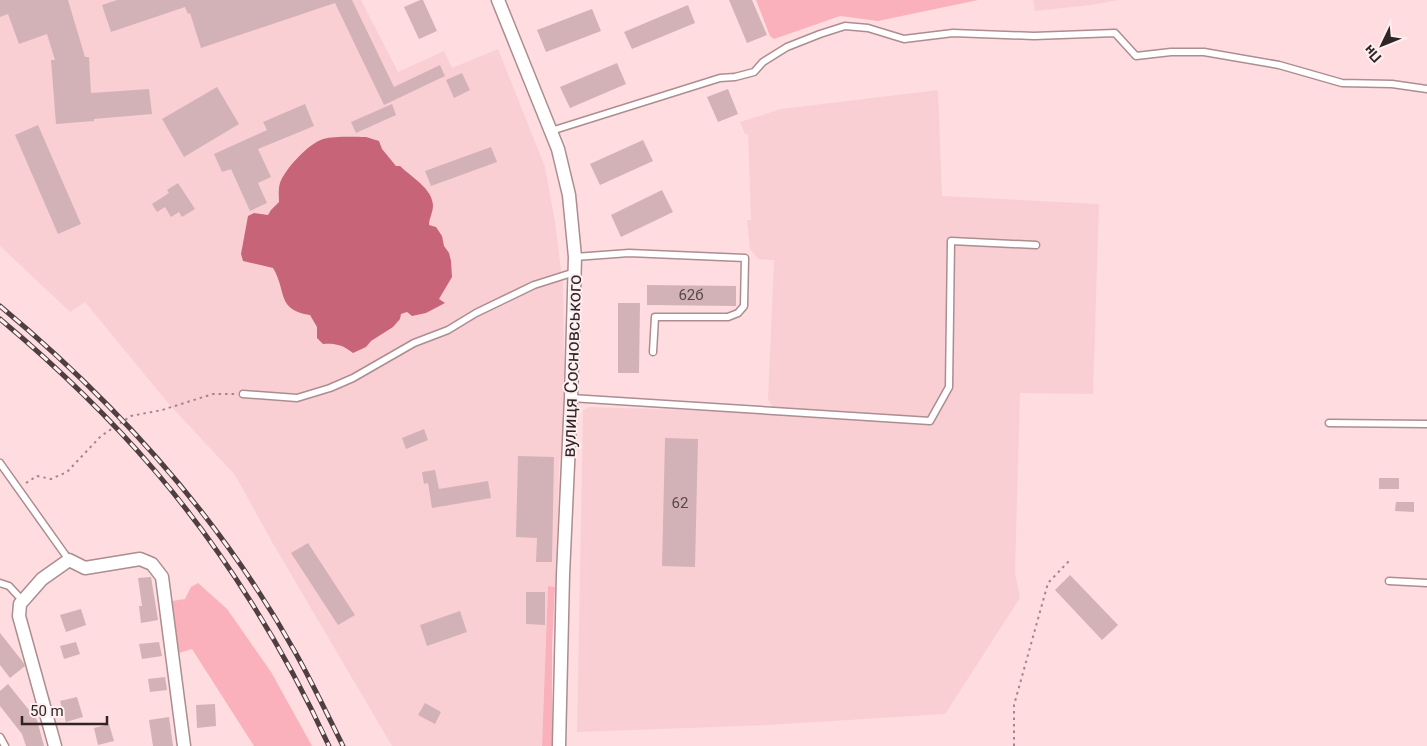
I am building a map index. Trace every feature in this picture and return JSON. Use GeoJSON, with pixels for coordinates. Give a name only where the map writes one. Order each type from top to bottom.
{"type":"FeatureCollection","features":[{"type":"Feature","properties":{"kind":"street","name":"вулиця Сосновського"},"geometry":{"type":"LineString","coordinates":[[498,0],[558,149],[569,195],[575,257],[563,575],[559,746]]}},
{"type":"Feature","properties":{"kind":"street"},"geometry":{"type":"LineString","coordinates":[[55,746],[20,616],[19,607],[22,600],[44,577],[70,560],[85,568],[140,559],[152,564],[161,574],[184,746]]}},
{"type":"Feature","properties":{"kind":"lane"},"geometry":{"type":"LineString","coordinates":[[551,131],[720,78],[735,77],[754,72],[763,62],[787,48],[820,34],[846,26],[868,28],[904,40],[953,33],[1034,36],[1115,33],[1136,56],[1171,52],[1204,52],[1279,65],[1342,83],[1392,84],[1427,89]]}},
{"type":"Feature","properties":{"kind":"lane"},"geometry":{"type":"LineString","coordinates":[[571,398],[930,421],[949,387],[951,241],[1036,245]]}},
{"type":"Feature","properties":{"kind":"lane"},"geometry":{"type":"LineString","coordinates":[[575,257],[629,253],[745,258],[744,306],[738,313],[728,317],[655,317],[653,352]]}},
{"type":"Feature","properties":{"kind":"lane"},"geometry":{"type":"LineString","coordinates":[[243,394],[297,398],[330,388],[353,378],[414,343],[448,330],[484,309],[534,285],[575,272]]}},
{"type":"Feature","properties":{"kind":"lane"},"geometry":{"type":"LineString","coordinates":[[1329,424],[1427,424]]}},
{"type":"Feature","properties":{"kind":"lane"},"geometry":{"type":"LineString","coordinates":[[0,463],[70,560]]}},
{"type":"Feature","properties":{"kind":"lane"},"geometry":{"type":"LineString","coordinates":[[1388,581],[1427,583]]}},
{"type":"Feature","properties":{"kind":"lane"},"geometry":{"type":"LineString","coordinates":[[0,583],[10,586],[22,600]]}},
{"type":"Feature","properties":{"kind":"lane"},"geometry":{"type":"LineString","coordinates":[[0,737],[5,746]]}},
{"type":"Feature","properties":{"kind":"path"},"geometry":{"type":"LineString","coordinates":[[19,488],[37,476],[51,479],[67,472],[101,436],[131,416],[162,410],[213,394],[243,394]]}},
{"type":"Feature","properties":{"kind":"path"},"geometry":{"type":"LineString","coordinates":[[1014,746],[1014,705],[1048,583],[1068,561]]}},
{"type":"Feature","properties":{"kind":"shaded area"},"geometry":{"type":"Polygon","coordinates":[[[0,0],[361,0],[398,72],[444,51],[452,68],[498,49],[545,167],[555,222],[563,286],[564,375],[562,450],[559,462],[557,563],[555,587],[548,586],[542,746],[392,746],[272,542],[235,475],[168,403],[85,302],[70,312],[0,246],[0,0]]]}},
{"type":"Feature","properties":{"kind":"shaded area"},"geometry":{"type":"Polygon","coordinates":[[[756,0],[978,0],[878,21],[840,16],[774,39],[770,36],[756,0]]]}},
{"type":"Feature","properties":{"kind":"shaded area"},"geometry":{"type":"Polygon","coordinates":[[[1033,0],[1119,0],[1035,11],[1033,0]]]}},
{"type":"Feature","properties":{"kind":"shaded area"},"geometry":{"type":"Polygon","coordinates":[[[938,90],[942,196],[1099,204],[1093,394],[1020,393],[1015,572],[1020,598],[945,714],[768,725],[577,732],[583,410],[589,407],[776,413],[768,399],[774,260],[758,259],[750,249],[747,220],[751,220],[748,134],[745,134],[740,122],[781,109],[938,90]]]}},
{"type":"Feature","properties":{"kind":"shaded area"},"geometry":{"type":"Polygon","coordinates":[[[366,137],[379,141],[382,149],[396,166],[400,166],[429,193],[433,205],[429,225],[436,227],[442,236],[444,246],[449,253],[451,261],[452,277],[439,299],[445,303],[426,313],[412,316],[407,312],[401,314],[400,319],[393,327],[371,341],[366,347],[353,353],[339,345],[323,344],[317,338],[317,327],[310,315],[292,309],[287,304],[273,268],[243,261],[241,254],[248,216],[254,213],[268,215],[279,202],[279,188],[283,177],[304,151],[323,139],[366,137]]]}},
{"type":"Feature","properties":{"kind":"shaded area"},"geometry":{"type":"Polygon","coordinates":[[[198,583],[227,609],[271,672],[312,746],[254,746],[192,649],[179,653],[172,601],[185,599],[191,587],[198,583]]]}},
{"type":"Feature","properties":{"kind":"shaded area"},"geometry":{"type":"Polygon","coordinates":[[[548,586],[555,587],[552,646],[552,746],[542,746],[548,586]]]}},
{"type":"Feature","properties":{"kind":"building"},"geometry":{"type":"Polygon","coordinates":[[[0,0],[68,0],[85,57],[89,57],[91,93],[149,89],[152,114],[56,124],[51,60],[55,60],[47,34],[19,44],[8,14],[0,17],[0,0]]]}},
{"type":"Feature","properties":{"kind":"building"},"geometry":{"type":"Polygon","coordinates":[[[117,0],[352,0],[394,87],[440,65],[445,76],[384,105],[335,3],[201,48],[190,13],[188,14],[185,7],[111,32],[102,5],[117,0]]]}},
{"type":"Feature","properties":{"kind":"building"},"geometry":{"type":"Polygon","coordinates":[[[423,0],[437,31],[419,39],[404,7],[423,0]]]}},
{"type":"Feature","properties":{"kind":"building"},"geometry":{"type":"Polygon","coordinates":[[[729,0],[752,0],[767,35],[747,43],[729,0]]]}},
{"type":"Feature","properties":{"kind":"building"},"geometry":{"type":"Polygon","coordinates":[[[688,5],[695,23],[632,49],[624,32],[688,5]]]}},
{"type":"Feature","properties":{"kind":"building"},"geometry":{"type":"Polygon","coordinates":[[[592,9],[601,31],[546,52],[537,30],[592,9]]]}},
{"type":"Feature","properties":{"kind":"building"},"geometry":{"type":"Polygon","coordinates":[[[617,63],[626,84],[570,108],[560,87],[617,63]]]}},
{"type":"Feature","properties":{"kind":"building"},"geometry":{"type":"Polygon","coordinates":[[[462,73],[470,90],[454,98],[446,80],[462,73]]]}},
{"type":"Feature","properties":{"kind":"building"},"geometry":{"type":"Polygon","coordinates":[[[217,87],[239,124],[184,157],[162,119],[217,87]]]}},
{"type":"Feature","properties":{"kind":"building"},"geometry":{"type":"Polygon","coordinates":[[[728,89],[738,114],[718,122],[707,97],[728,89]]]}},
{"type":"Feature","properties":{"kind":"building"},"geometry":{"type":"Polygon","coordinates":[[[305,104],[314,126],[258,149],[271,177],[258,183],[267,203],[250,211],[231,169],[222,172],[214,154],[267,130],[263,122],[305,104]]]}},
{"type":"Feature","properties":{"kind":"building"},"geometry":{"type":"Polygon","coordinates":[[[392,104],[396,115],[356,133],[351,122],[392,104]]]}},
{"type":"Feature","properties":{"kind":"building"},"geometry":{"type":"Polygon","coordinates":[[[38,125],[81,224],[58,234],[15,135],[38,125]]]}},
{"type":"Feature","properties":{"kind":"building"},"geometry":{"type":"Polygon","coordinates":[[[643,140],[653,161],[600,185],[590,164],[643,140]]]}},
{"type":"Feature","properties":{"kind":"building"},"geometry":{"type":"Polygon","coordinates":[[[491,147],[497,162],[431,186],[425,171],[491,147]]]}},
{"type":"Feature","properties":{"kind":"building"},"geometry":{"type":"Polygon","coordinates":[[[178,183],[195,209],[182,217],[179,212],[171,217],[165,207],[157,212],[152,204],[169,193],[167,190],[178,183]]]}},
{"type":"Feature","properties":{"kind":"building"},"geometry":{"type":"Polygon","coordinates":[[[662,190],[673,212],[621,237],[611,215],[662,190]]]}},
{"type":"Feature","properties":{"kind":"building"},"geometry":{"type":"Polygon","coordinates":[[[647,285],[736,286],[736,306],[647,305],[647,285]]]}},
{"type":"Feature","properties":{"kind":"building"},"geometry":{"type":"Polygon","coordinates":[[[618,303],[640,303],[639,373],[618,373],[618,303]]]}},
{"type":"Feature","properties":{"kind":"building"},"geometry":{"type":"Polygon","coordinates":[[[424,429],[428,440],[406,449],[402,438],[424,429]]]}},
{"type":"Feature","properties":{"kind":"building"},"geometry":{"type":"Polygon","coordinates":[[[665,438],[698,439],[695,567],[662,566],[665,438]]]}},
{"type":"Feature","properties":{"kind":"building"},"geometry":{"type":"Polygon","coordinates":[[[518,456],[554,457],[552,562],[536,562],[537,538],[516,537],[518,456]]]}},
{"type":"Feature","properties":{"kind":"building"},"geometry":{"type":"Polygon","coordinates":[[[435,470],[439,489],[488,481],[491,498],[432,508],[428,483],[424,484],[422,472],[435,470]]]}},
{"type":"Feature","properties":{"kind":"building"},"geometry":{"type":"Polygon","coordinates":[[[1379,478],[1399,478],[1399,489],[1379,489],[1379,478]]]}},
{"type":"Feature","properties":{"kind":"building"},"geometry":{"type":"Polygon","coordinates":[[[1396,502],[1414,502],[1414,512],[1395,511],[1396,502]]]}},
{"type":"Feature","properties":{"kind":"building"},"geometry":{"type":"Polygon","coordinates":[[[308,543],[355,615],[338,625],[291,553],[308,543]]]}},
{"type":"Feature","properties":{"kind":"building"},"geometry":{"type":"Polygon","coordinates":[[[1070,575],[1118,625],[1102,640],[1055,590],[1070,575]]]}},
{"type":"Feature","properties":{"kind":"building"},"geometry":{"type":"Polygon","coordinates":[[[151,577],[158,620],[141,623],[139,606],[142,606],[138,578],[151,577]]]}},
{"type":"Feature","properties":{"kind":"building"},"geometry":{"type":"Polygon","coordinates":[[[526,592],[545,592],[545,625],[526,624],[526,592]]]}},
{"type":"Feature","properties":{"kind":"building"},"geometry":{"type":"Polygon","coordinates":[[[81,609],[86,625],[66,632],[60,615],[81,609]]]}},
{"type":"Feature","properties":{"kind":"building"},"geometry":{"type":"Polygon","coordinates":[[[460,611],[467,632],[427,646],[420,625],[460,611]]]}},
{"type":"Feature","properties":{"kind":"building"},"geometry":{"type":"Polygon","coordinates":[[[0,633],[25,666],[10,678],[0,665],[0,633]]]}},
{"type":"Feature","properties":{"kind":"building"},"geometry":{"type":"Polygon","coordinates":[[[76,642],[80,654],[64,659],[60,646],[76,642]]]}},
{"type":"Feature","properties":{"kind":"building"},"geometry":{"type":"Polygon","coordinates":[[[159,642],[162,656],[142,659],[139,644],[159,642]]]}},
{"type":"Feature","properties":{"kind":"building"},"geometry":{"type":"Polygon","coordinates":[[[165,677],[167,690],[150,692],[148,679],[165,677]]]}},
{"type":"Feature","properties":{"kind":"building"},"geometry":{"type":"Polygon","coordinates":[[[8,684],[37,720],[44,746],[26,746],[22,734],[0,706],[0,691],[8,684]]]}},
{"type":"Feature","properties":{"kind":"building"},"geometry":{"type":"Polygon","coordinates":[[[77,697],[83,717],[66,722],[60,701],[77,697]]]}},
{"type":"Feature","properties":{"kind":"building"},"geometry":{"type":"Polygon","coordinates":[[[425,703],[441,712],[435,724],[418,715],[425,703]]]}},
{"type":"Feature","properties":{"kind":"building"},"geometry":{"type":"Polygon","coordinates":[[[215,704],[216,726],[197,728],[196,705],[215,704]]]}},
{"type":"Feature","properties":{"kind":"building"},"geometry":{"type":"Polygon","coordinates":[[[169,717],[173,746],[153,746],[149,720],[169,717]]]}},
{"type":"Feature","properties":{"kind":"building"},"geometry":{"type":"Polygon","coordinates":[[[109,724],[114,741],[98,745],[94,728],[109,724]]]}},
{"type":"Feature","properties":{"kind":"railway"},"geometry":{"type":"LineString","coordinates":[[0,306],[85,382],[125,423],[200,510],[234,555],[266,603],[301,663],[343,746]]}},
{"type":"Feature","properties":{"kind":"railway"},"geometry":{"type":"LineString","coordinates":[[0,319],[62,374],[101,412],[156,472],[206,535],[273,638],[329,746]]}}]}
